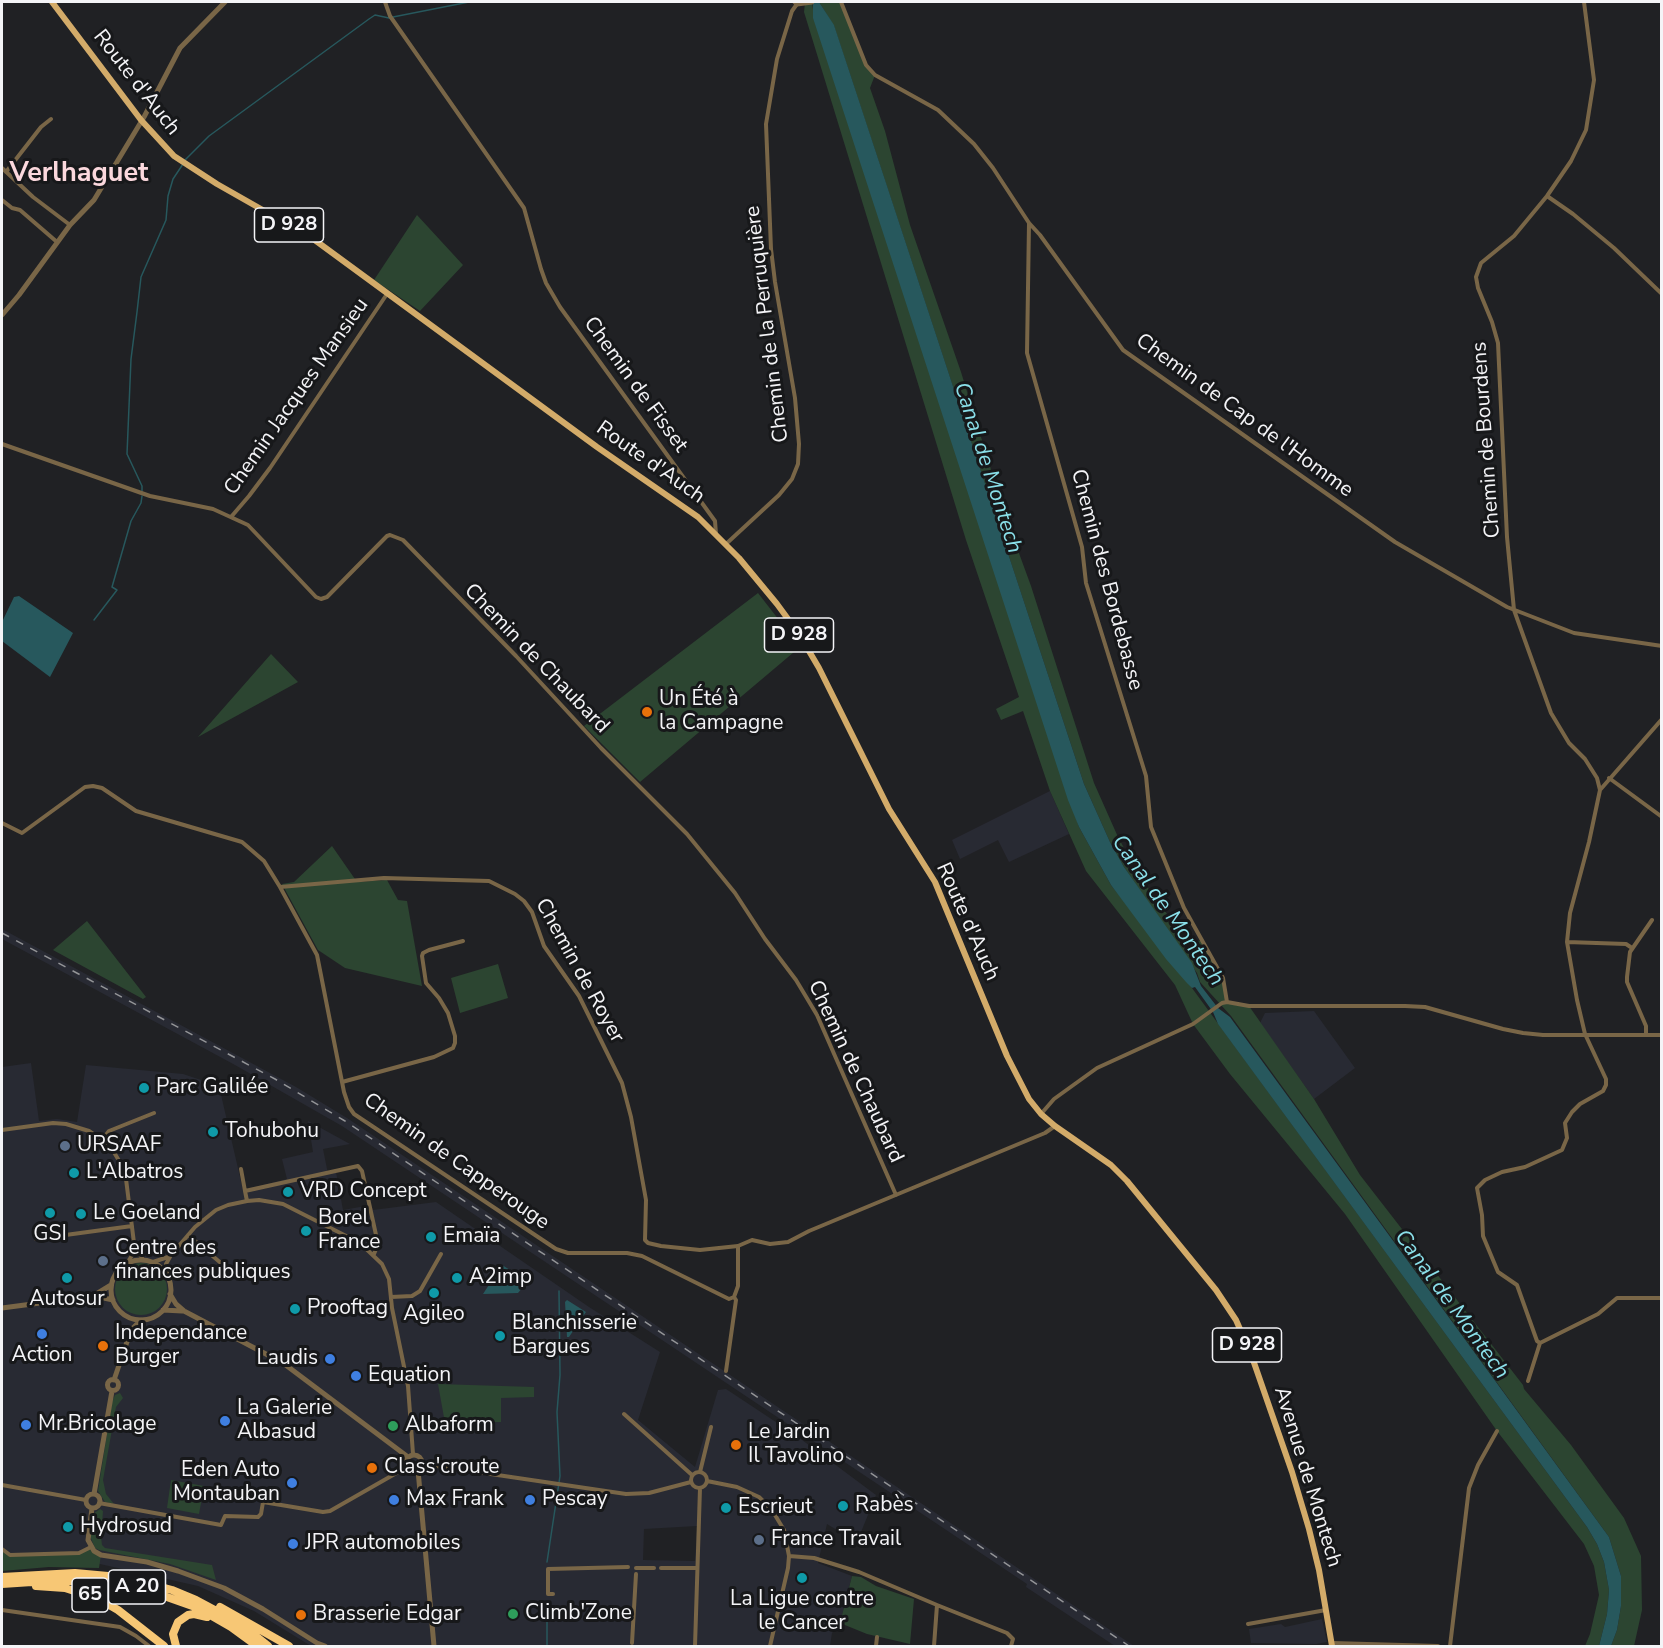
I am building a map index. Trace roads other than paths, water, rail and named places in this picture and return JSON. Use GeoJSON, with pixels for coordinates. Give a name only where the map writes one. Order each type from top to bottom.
{"type":"FeatureCollection","features":[{"type":"Feature","properties":{"kind":"highway","name":"A 20"},"geometry":{"type":"LineString","coordinates":[[2,1577],[58,1573],[99,1574],[139,1581],[172,1590],[219,1612],[268,1647]]}},
{"type":"Feature","properties":{"kind":"highway","name":"A 20"},"geometry":{"type":"LineString","coordinates":[[2,1585],[47,1581],[92,1581],[147,1590],[198,1608],[231,1627],[256,1647]]}},
{"type":"Feature","properties":{"kind":"highway","name":"65"},"geometry":{"type":"LineString","coordinates":[[2,1585],[55,1587],[89,1595],[118,1610],[164,1647]]}},
{"type":"Feature","properties":{"kind":"highway"},"geometry":{"type":"LineString","coordinates":[[172,1590],[201,1597],[237,1615],[289,1647]]}},
{"type":"Feature","properties":{"kind":"highway"},"geometry":{"type":"LineString","coordinates":[[176,1647],[174,1628],[183,1618],[194,1614],[210,1618],[256,1647]]}},
{"type":"Feature","properties":{"kind":"main road","name":"Route d'Auch"},"geometry":{"type":"LineString","coordinates":[[52,2],[141,120],[158,140],[184,163],[312,238],[597,447],[671,497],[726,544],[777,604],[799,634],[819,668],[889,809],[940,892],[1007,1056],[1029,1099],[1041,1114]]}},
{"type":"Feature","properties":{"kind":"main road","name":"Avenue de Montech"},"geometry":{"type":"LineString","coordinates":[[1041,1114],[1111,1166],[1126,1181],[1216,1290],[1236,1320],[1251,1354],[1309,1529],[1332,1645]]}},
{"type":"Feature","properties":{"kind":"street"},"geometry":{"type":"LineString","coordinates":[[3,311],[19,295],[70,225],[94,200],[180,48],[225,2]]}},
{"type":"Feature","properties":{"kind":"street","name":"Chemin de Fisset"},"geometry":{"type":"LineString","coordinates":[[385,2],[392,18],[524,208],[546,283],[560,306],[715,521],[716,534]]}},
{"type":"Feature","properties":{"kind":"street"},"geometry":{"type":"LineString","coordinates":[[796,3],[812,2]]}},
{"type":"Feature","properties":{"kind":"street","name":"Chemin de Cap de l'Homme"},"geometry":{"type":"LineString","coordinates":[[841,2],[866,66],[875,75],[938,110],[974,144],[1123,350],[1395,542],[1507,607],[1574,633],[1662,646]]}},
{"type":"Feature","properties":{"kind":"street","name":"Chemin de Bourdens"},"geometry":{"type":"LineString","coordinates":[[1584,2],[1594,80],[1586,130],[1571,161],[1547,196],[1514,236],[1481,263],[1476,277],[1498,343],[1514,610],[1551,713],[1569,743],[1585,759],[1597,778],[1600,790]]}},
{"type":"Feature","properties":{"kind":"street","name":"Chemin de la Perruquière"},"geometry":{"type":"LineString","coordinates":[[726,544],[778,495],[792,479],[798,464],[799,444],[795,398],[771,249],[766,124],[777,59],[796,3]]}},
{"type":"Feature","properties":{"kind":"street"},"geometry":{"type":"LineString","coordinates":[[6,172],[41,127],[51,119]]}},
{"type":"Feature","properties":{"kind":"street"},"geometry":{"type":"LineString","coordinates":[[2,168],[50,212],[70,225]]}},
{"type":"Feature","properties":{"kind":"street"},"geometry":{"type":"LineString","coordinates":[[1547,196],[1614,248],[1662,294]]}},
{"type":"Feature","properties":{"kind":"street"},"geometry":{"type":"LineString","coordinates":[[2,200],[12,208],[20,210],[57,242]]}},
{"type":"Feature","properties":{"kind":"street","name":"Chemin des Bordebasse"},"geometry":{"type":"LineString","coordinates":[[1029,223],[1028,353],[1030,363],[1082,547],[1086,583],[1146,776],[1151,828],[1184,908],[1223,978],[1227,1002]]}},
{"type":"Feature","properties":{"kind":"street","name":"Chemin Jacques Mansieu"},"geometry":{"type":"LineString","coordinates":[[231,517],[270,468],[387,294]]}},
{"type":"Feature","properties":{"kind":"street","name":"Chemin de Chaubard"},"geometry":{"type":"LineString","coordinates":[[2,444],[145,495],[213,509],[248,525],[316,597],[321,599],[327,597],[387,536],[403,540],[516,656],[601,748],[687,834],[735,893],[765,939],[796,980],[817,1016],[896,1195]]}},
{"type":"Feature","properties":{"kind":"street"},"geometry":{"type":"LineString","coordinates":[[1540,1344],[1517,1285],[1498,1272],[1483,1236],[1477,1188],[1485,1180],[1502,1172],[1526,1167],[1562,1150],[1566,1138],[1565,1123],[1572,1112],[1580,1104],[1603,1091],[1606,1085],[1606,1079],[1585,1034],[1576,999],[1567,942],[1570,913],[1600,790],[1662,719]]}},
{"type":"Feature","properties":{"kind":"street"},"geometry":{"type":"LineString","coordinates":[[1609,778],[1662,817]]}},
{"type":"Feature","properties":{"kind":"street","name":"Chemin de Capperouge"},"geometry":{"type":"LineString","coordinates":[[2,823],[22,833],[85,788],[93,786],[102,788],[136,811],[242,843],[264,861],[316,955],[342,1082],[349,1107],[356,1116],[553,1248],[568,1253],[627,1253],[642,1256],[729,1299],[734,1297]]}},
{"type":"Feature","properties":{"kind":"street","name":"Chemin de Royer"},"geometry":{"type":"LineString","coordinates":[[280,887],[384,878],[489,881],[524,901],[532,912],[544,946],[579,996],[622,1083],[631,1117],[646,1200],[645,1240],[648,1243],[662,1246],[700,1250],[738,1246]]}},
{"type":"Feature","properties":{"kind":"street"},"geometry":{"type":"LineString","coordinates":[[1646,1035],[1646,1026],[1627,982],[1632,948],[1652,920]]}},
{"type":"Feature","properties":{"kind":"street"},"geometry":{"type":"LineString","coordinates":[[342,1082],[434,1057],[453,1048],[455,1043],[448,1013],[440,998],[426,983],[422,956],[429,950],[463,941]]}},
{"type":"Feature","properties":{"kind":"street"},"geometry":{"type":"LineString","coordinates":[[1567,942],[1626,944],[1632,948]]}},
{"type":"Feature","properties":{"kind":"street"},"geometry":{"type":"LineString","coordinates":[[1041,1114],[1054,1099],[1097,1068],[1193,1024],[1220,1004],[1227,1002],[1248,1006],[1406,1006],[1425,1008],[1523,1033],[1662,1035]]}},
{"type":"Feature","properties":{"kind":"street"},"geometry":{"type":"LineString","coordinates":[[102,1140],[109,1131],[154,1113]]}},
{"type":"Feature","properties":{"kind":"street"},"geometry":{"type":"LineString","coordinates":[[2,1130],[52,1123],[66,1124],[89,1131],[102,1140],[112,1149],[121,1164],[126,1179],[134,1243],[133,1254],[120,1268],[111,1285],[93,1296]]}},
{"type":"Feature","properties":{"kind":"street"},"geometry":{"type":"LineString","coordinates":[[726,1371],[736,1300],[734,1297],[738,1286],[738,1246],[752,1240],[770,1244],[783,1243],[1046,1133],[1055,1126]]}},
{"type":"Feature","properties":{"kind":"street"},"geometry":{"type":"LineString","coordinates":[[245,1191],[358,1166],[362,1171],[378,1244],[374,1254]]}},
{"type":"Feature","properties":{"kind":"street"},"geometry":{"type":"LineString","coordinates":[[241,1169],[247,1201]]}},
{"type":"Feature","properties":{"kind":"street"},"geometry":{"type":"LineString","coordinates":[[99,1503],[221,1526],[223,1518],[229,1515],[258,1517],[261,1514],[263,1502],[323,1512],[330,1511],[407,1467],[411,1456],[408,1386],[386,1273],[374,1254],[352,1238],[283,1203],[247,1201],[228,1205],[204,1218],[171,1255],[166,1264],[167,1276],[170,1294],[176,1304],[184,1311],[283,1363],[411,1456],[420,1457],[423,1464]]}},
{"type":"Feature","properties":{"kind":"street"},"geometry":{"type":"LineString","coordinates":[[36,1239],[132,1226]]}},
{"type":"Feature","properties":{"kind":"street"},"geometry":{"type":"LineString","coordinates":[[188,1235],[222,1264],[247,1277]]}},
{"type":"Feature","properties":{"kind":"street"},"geometry":{"type":"LineString","coordinates":[[134,1243],[143,1260]]}},
{"type":"Feature","properties":{"kind":"street"},"geometry":{"type":"LineString","coordinates":[[391,1297],[412,1296],[420,1291],[441,1254]]}},
{"type":"Feature","properties":{"kind":"street"},"geometry":{"type":"LineString","coordinates":[[127,1263],[143,1260],[153,1262],[171,1255]]}},
{"type":"Feature","properties":{"kind":"street"},"geometry":{"type":"LineString","coordinates":[[153,1262],[167,1276]]}},
{"type":"Feature","properties":{"kind":"street"},"geometry":{"type":"LineString","coordinates":[[94,1494],[112,1391],[119,1386],[114,1380],[127,1337],[128,1324],[113,1300],[111,1285]]}},
{"type":"Feature","properties":{"kind":"street"},"geometry":{"type":"LineString","coordinates":[[123,1314],[142,1320],[154,1317],[163,1310],[170,1294]]}},
{"type":"Feature","properties":{"kind":"street"},"geometry":{"type":"LineString","coordinates":[[2,1308],[93,1296],[113,1300]]}},
{"type":"Feature","properties":{"kind":"street"},"geometry":{"type":"LineString","coordinates":[[1528,1381],[1540,1344],[1598,1314],[1617,1298],[1662,1298]]}},
{"type":"Feature","properties":{"kind":"street"},"geometry":{"type":"LineString","coordinates":[[163,1310],[184,1311]]}},
{"type":"Feature","properties":{"kind":"street"},"geometry":{"type":"LineString","coordinates":[[127,1337],[134,1326],[142,1320]]}},
{"type":"Feature","properties":{"kind":"street"},"geometry":{"type":"LineString","coordinates":[[624,1414],[692,1475]]}},
{"type":"Feature","properties":{"kind":"street"},"geometry":{"type":"LineString","coordinates":[[700,1472],[711,1427]]}},
{"type":"Feature","properties":{"kind":"street"},"geometry":{"type":"LineString","coordinates":[[1450,1647],[1469,1488],[1478,1465],[1497,1431]]}},
{"type":"Feature","properties":{"kind":"street"},"geometry":{"type":"LineString","coordinates":[[423,1464],[418,1470],[434,1647]]}},
{"type":"Feature","properties":{"kind":"street"},"geometry":{"type":"LineString","coordinates":[[423,1464],[637,1495],[691,1482]]}},
{"type":"Feature","properties":{"kind":"street"},"geometry":{"type":"LineString","coordinates":[[407,1467],[411,1470],[418,1470]]}},
{"type":"Feature","properties":{"kind":"street"},"geometry":{"type":"LineString","coordinates":[[692,1475],[700,1472]]}},
{"type":"Feature","properties":{"kind":"street"},"geometry":{"type":"LineString","coordinates":[[700,1472],[704,1474],[707,1481]]}},
{"type":"Feature","properties":{"kind":"street"},"geometry":{"type":"LineString","coordinates":[[692,1475],[691,1482],[695,1487],[700,1488]]}},
{"type":"Feature","properties":{"kind":"street"},"geometry":{"type":"LineString","coordinates":[[700,1488],[707,1481]]}},
{"type":"Feature","properties":{"kind":"street"},"geometry":{"type":"LineString","coordinates":[[707,1481],[745,1490],[766,1503],[784,1530],[789,1556],[770,1647]]}},
{"type":"Feature","properties":{"kind":"street"},"geometry":{"type":"LineString","coordinates":[[2,1485],[86,1500]]}},
{"type":"Feature","properties":{"kind":"street"},"geometry":{"type":"LineString","coordinates":[[695,1647],[700,1488]]}},
{"type":"Feature","properties":{"kind":"street"},"geometry":{"type":"LineString","coordinates":[[86,1500],[88,1496],[94,1494]]}},
{"type":"Feature","properties":{"kind":"street"},"geometry":{"type":"LineString","coordinates":[[92,1508],[99,1503],[99,1497],[94,1494]]}},
{"type":"Feature","properties":{"kind":"street"},"geometry":{"type":"LineString","coordinates":[[86,1500],[88,1506],[92,1508]]}},
{"type":"Feature","properties":{"kind":"street"},"geometry":{"type":"LineString","coordinates":[[92,1508],[88,1540],[90,1547],[101,1555],[157,1565],[224,1588],[263,1609],[316,1644],[325,1647]]}},
{"type":"Feature","properties":{"kind":"street"},"geometry":{"type":"LineString","coordinates":[[2,1549],[10,1555],[79,1553],[90,1547]]}},
{"type":"Feature","properties":{"kind":"street"},"geometry":{"type":"LineString","coordinates":[[789,1556],[814,1558],[859,1572],[1007,1633],[1013,1639],[1011,1647]]}},
{"type":"Feature","properties":{"kind":"street"},"geometry":{"type":"LineString","coordinates":[[553,1594],[548,1594],[548,1569],[628,1567]]}},
{"type":"Feature","properties":{"kind":"street"},"geometry":{"type":"LineString","coordinates":[[636,1568],[654,1568]]}},
{"type":"Feature","properties":{"kind":"street"},"geometry":{"type":"LineString","coordinates":[[661,1568],[697,1568]]}},
{"type":"Feature","properties":{"kind":"street"},"geometry":{"type":"LineString","coordinates":[[632,1643],[636,1574]]}},
{"type":"Feature","properties":{"kind":"street"},"geometry":{"type":"LineString","coordinates":[[934,1647],[937,1605]]}},
{"type":"Feature","properties":{"kind":"street"},"geometry":{"type":"LineString","coordinates":[[2,1610],[120,1627],[149,1647]]}},
{"type":"Feature","properties":{"kind":"street"},"geometry":{"type":"LineString","coordinates":[[1248,1624],[1326,1610]]}},
{"type":"Feature","properties":{"kind":"street"},"geometry":{"type":"LineString","coordinates":[[876,1647],[877,1637]]}},
{"type":"Feature","properties":{"kind":"street"},"geometry":{"type":"LineString","coordinates":[[1332,1645],[1438,1647]]}},
{"type":"Feature","properties":{"kind":"water"},"geometry":{"type":"Polygon","coordinates":[[[813,2],[819,2],[834,25],[1084,784],[1110,842],[1124,867],[1192,963],[1201,986],[1218,1008],[1230,1017],[1609,1537],[1621,1576],[1621,1606],[1617,1630],[1611,1646],[1599,1646],[1607,1614],[1609,1590],[1604,1562],[1587,1527],[1218,1024],[1213,1012],[1195,987],[1192,988],[1166,959],[1111,885],[1079,827],[1068,800],[813,18],[813,2]]]}},
{"type":"Feature","properties":{"kind":"water"},"geometry":{"type":"Polygon","coordinates":[[[19,596],[73,633],[50,677],[2,641],[2,622],[14,597],[19,596]]]}},
{"type":"Feature","properties":{"kind":"water"},"geometry":{"type":"Polygon","coordinates":[[[502,1265],[528,1281],[518,1293],[483,1294],[502,1265]]]}},
{"type":"Feature","properties":{"kind":"water"},"geometry":{"type":"Polygon","coordinates":[[[567,1300],[586,1312],[569,1337],[567,1337],[565,1302],[567,1300]]]}},
{"type":"Feature","properties":{"kind":"waterway"},"geometry":{"type":"LineString","coordinates":[[393,17],[469,2]]}},
{"type":"Feature","properties":{"kind":"waterway"},"geometry":{"type":"LineString","coordinates":[[185,160],[209,136],[369,19],[375,15],[389,18]]}},
{"type":"Feature","properties":{"kind":"waterway"},"geometry":{"type":"LineString","coordinates":[[142,491],[142,486],[127,454],[131,359],[141,277],[166,220],[168,196],[173,179],[183,164]]}},
{"type":"Feature","properties":{"kind":"waterway"},"geometry":{"type":"LineString","coordinates":[[94,620],[117,590],[112,587],[131,521],[141,503],[142,496]]}},
{"type":"Feature","properties":{"kind":"waterway"},"geometry":{"type":"LineString","coordinates":[[547,1562],[560,1476],[557,1412],[560,1375],[559,1291]]}},
{"type":"Feature","properties":{"kind":"waterway"},"geometry":{"type":"LineString","coordinates":[[547,1601],[547,1646]]}},
{"type":"Feature","properties":{"kind":"railway"},"geometry":{"type":"LineString","coordinates":[[2,933],[275,1079],[345,1121],[1129,1646]]}},
{"type":"Feature","properties":{"kind":"place","name":"Un Été à la Campagne"},"geometry":{"type":"Point","coordinates":[647,712]}},
{"type":"Feature","properties":{"kind":"place","name":"Parc Galilée"},"geometry":{"type":"Point","coordinates":[144,1088]}},
{"type":"Feature","properties":{"kind":"place","name":"Tohubohu"},"geometry":{"type":"Point","coordinates":[213,1132]}},
{"type":"Feature","properties":{"kind":"place","name":"URSAAF"},"geometry":{"type":"Point","coordinates":[65,1146]}},
{"type":"Feature","properties":{"kind":"place","name":"L'Albatros"},"geometry":{"type":"Point","coordinates":[74,1173]}},
{"type":"Feature","properties":{"kind":"place","name":"VRD Concept"},"geometry":{"type":"Point","coordinates":[288,1192]}},
{"type":"Feature","properties":{"kind":"place","name":"GSI"},"geometry":{"type":"Point","coordinates":[50,1213]}},
{"type":"Feature","properties":{"kind":"place","name":"Le Goeland"},"geometry":{"type":"Point","coordinates":[81,1214]}},
{"type":"Feature","properties":{"kind":"place","name":"Borel France"},"geometry":{"type":"Point","coordinates":[306,1231]}},
{"type":"Feature","properties":{"kind":"place","name":"Emaïa"},"geometry":{"type":"Point","coordinates":[431,1237]}},
{"type":"Feature","properties":{"kind":"place","name":"Centre des finances publiques"},"geometry":{"type":"Point","coordinates":[103,1261]}},
{"type":"Feature","properties":{"kind":"place","name":"Autosur"},"geometry":{"type":"Point","coordinates":[67,1278]}},
{"type":"Feature","properties":{"kind":"place","name":"A2imp"},"geometry":{"type":"Point","coordinates":[457,1278]}},
{"type":"Feature","properties":{"kind":"place","name":"Agileo"},"geometry":{"type":"Point","coordinates":[434,1293]}},
{"type":"Feature","properties":{"kind":"place","name":"Prooftag"},"geometry":{"type":"Point","coordinates":[295,1309]}},
{"type":"Feature","properties":{"kind":"place","name":"Action"},"geometry":{"type":"Point","coordinates":[42,1334]}},
{"type":"Feature","properties":{"kind":"place","name":"Blanchisserie Bargues"},"geometry":{"type":"Point","coordinates":[500,1336]}},
{"type":"Feature","properties":{"kind":"place","name":"Independance Burger"},"geometry":{"type":"Point","coordinates":[103,1346]}},
{"type":"Feature","properties":{"kind":"place","name":"Laudis"},"geometry":{"type":"Point","coordinates":[330,1359]}},
{"type":"Feature","properties":{"kind":"place","name":"Equation"},"geometry":{"type":"Point","coordinates":[356,1376]}},
{"type":"Feature","properties":{"kind":"place","name":"La Galerie Albasud"},"geometry":{"type":"Point","coordinates":[225,1421]}},
{"type":"Feature","properties":{"kind":"place","name":"Mr.Bricolage"},"geometry":{"type":"Point","coordinates":[26,1425]}},
{"type":"Feature","properties":{"kind":"place","name":"Albaform"},"geometry":{"type":"Point","coordinates":[393,1426]}},
{"type":"Feature","properties":{"kind":"place","name":"Le Jardin Il Tavolino"},"geometry":{"type":"Point","coordinates":[736,1445]}},
{"type":"Feature","properties":{"kind":"place","name":"Class'croute"},"geometry":{"type":"Point","coordinates":[372,1468]}},
{"type":"Feature","properties":{"kind":"place","name":"Eden Auto Montauban"},"geometry":{"type":"Point","coordinates":[292,1483]}},
{"type":"Feature","properties":{"kind":"place","name":"Max Frank"},"geometry":{"type":"Point","coordinates":[394,1500]}},
{"type":"Feature","properties":{"kind":"place","name":"Pescay"},"geometry":{"type":"Point","coordinates":[530,1500]}},
{"type":"Feature","properties":{"kind":"place","name":"Rabès"},"geometry":{"type":"Point","coordinates":[843,1506]}},
{"type":"Feature","properties":{"kind":"place","name":"Escrieut"},"geometry":{"type":"Point","coordinates":[726,1508]}},
{"type":"Feature","properties":{"kind":"place","name":"Hydrosud"},"geometry":{"type":"Point","coordinates":[68,1527]}},
{"type":"Feature","properties":{"kind":"place","name":"France Travail"},"geometry":{"type":"Point","coordinates":[759,1540]}},
{"type":"Feature","properties":{"kind":"place","name":"JPR automobiles"},"geometry":{"type":"Point","coordinates":[293,1544]}},
{"type":"Feature","properties":{"kind":"place","name":"La Ligue contre le Cancer"},"geometry":{"type":"Point","coordinates":[802,1578]}},
{"type":"Feature","properties":{"kind":"place","name":"Climb'Zone"},"geometry":{"type":"Point","coordinates":[513,1614]}},
{"type":"Feature","properties":{"kind":"place","name":"Brasserie Edgar"},"geometry":{"type":"Point","coordinates":[301,1615]}},
{"type":"Feature","properties":{"kind":"district","name":"Verlhaguet"},"geometry":{"type":"Point","coordinates":[79,174]}},
{"type":"Feature","properties":{"kind":"water label","name":"Canal de Montech"},"geometry":{"type":"Point","coordinates":[987,468]}},
{"type":"Feature","properties":{"kind":"water label","name":"Canal de Montech"},"geometry":{"type":"Point","coordinates":[1167,911]}},
{"type":"Feature","properties":{"kind":"water label","name":"Canal de Montech"},"geometry":{"type":"Point","coordinates":[1451,1305]}}]}
